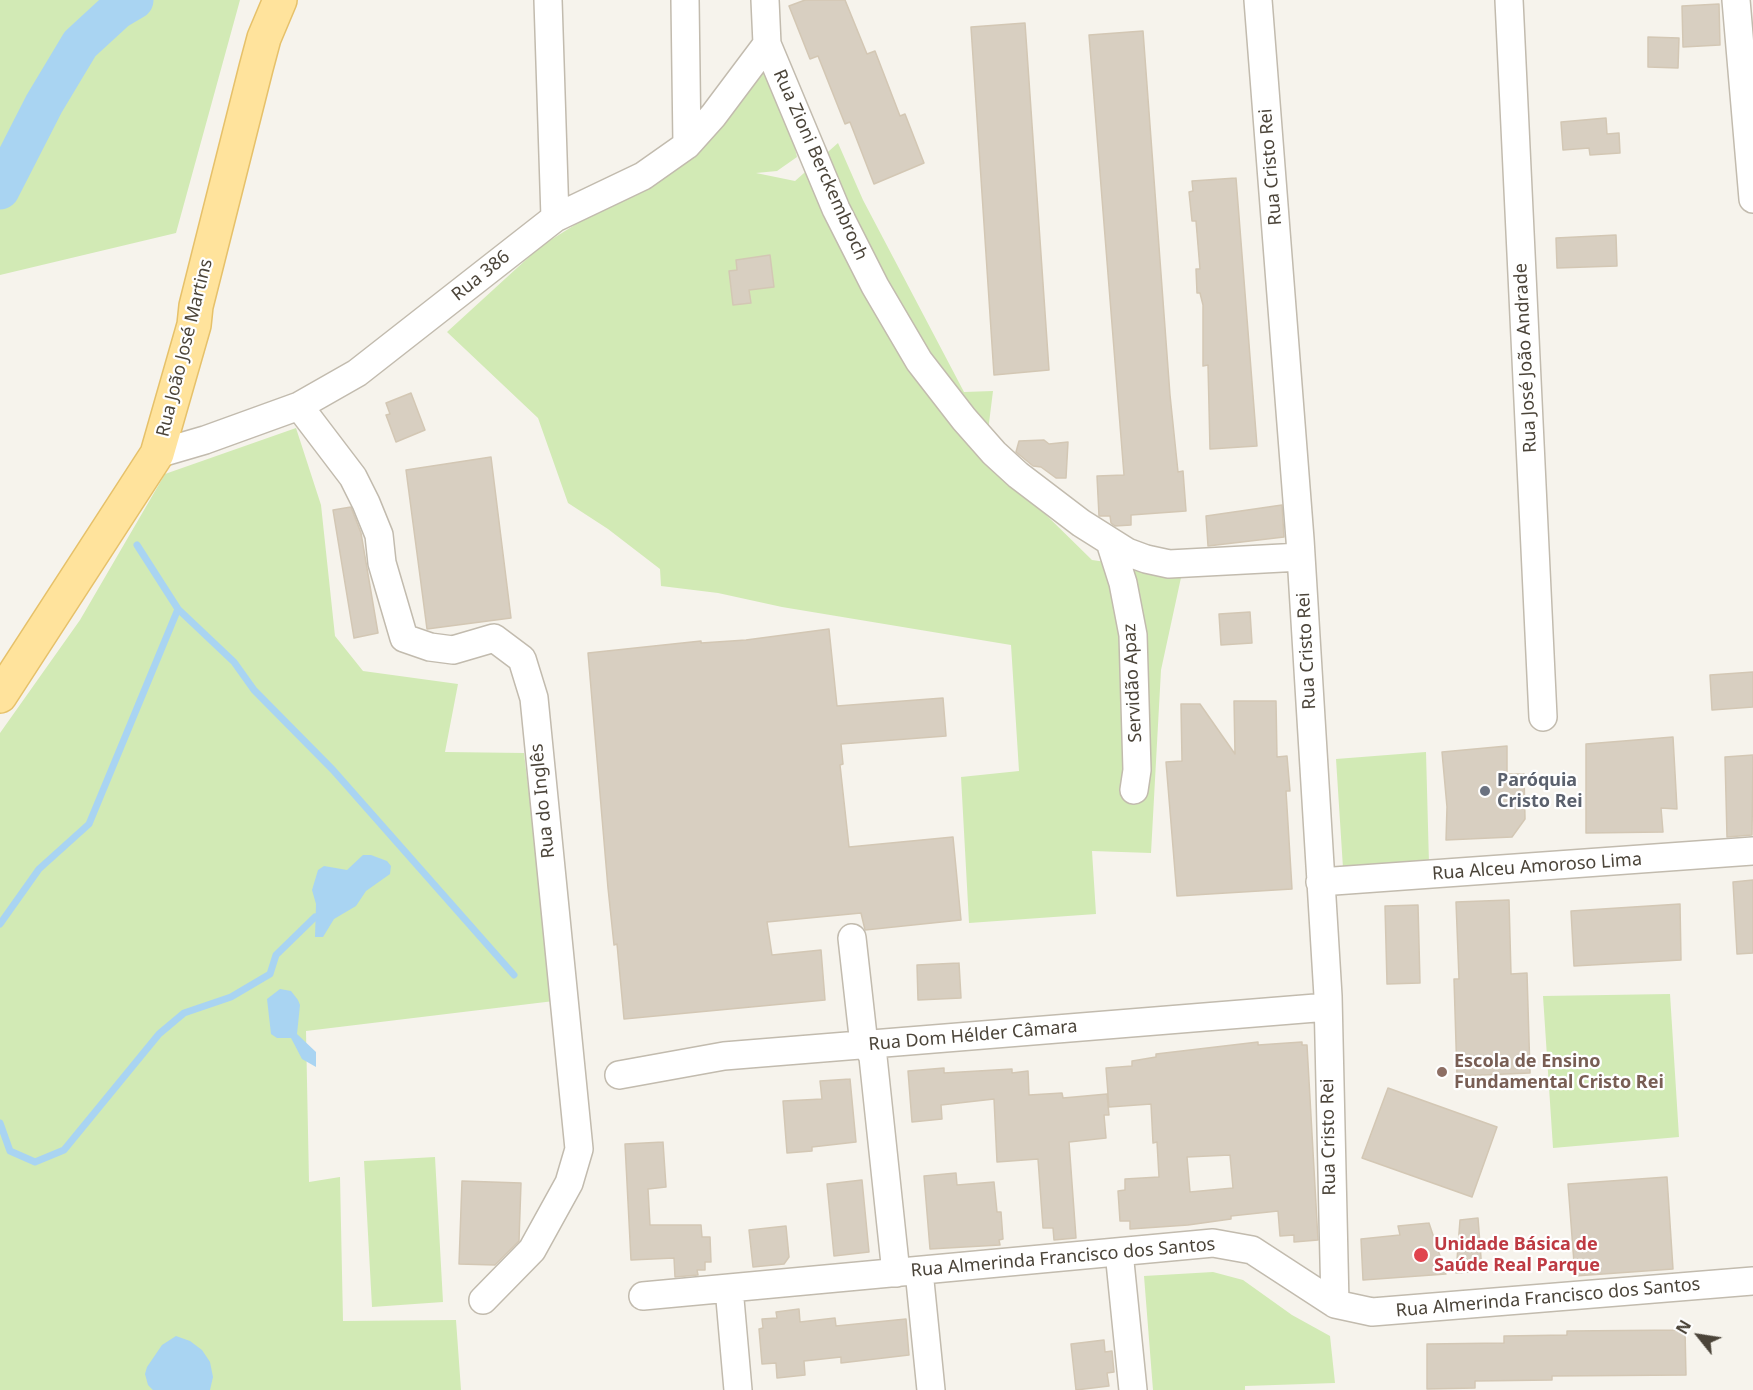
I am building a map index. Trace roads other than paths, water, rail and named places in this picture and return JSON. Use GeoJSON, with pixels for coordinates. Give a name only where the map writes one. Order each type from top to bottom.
{"type":"FeatureCollection","features":[{"type":"Feature","properties":{"kind":"main road","name":"Rua João José Martins"},"geometry":{"type":"LineString","coordinates":[[0,696],[157,454],[194,325],[196,306],[264,38],[280,0]]}},
{"type":"Feature","properties":{"kind":"street"},"geometry":{"type":"LineString","coordinates":[[548,0],[555,218]]}},
{"type":"Feature","properties":{"kind":"street"},"geometry":{"type":"LineString","coordinates":[[685,0],[687,145]]}},
{"type":"Feature","properties":{"kind":"street","name":"Rua Zioni Berckembroch"},"geometry":{"type":"LineString","coordinates":[[765,0],[767,44],[836,209],[875,286],[919,362],[994,453],[1018,475],[1127,552],[1169,564],[1301,557]]}},
{"type":"Feature","properties":{"kind":"street","name":"Rua Cristo Rei"},"geometry":{"type":"LineString","coordinates":[[1258,0],[1301,557],[1328,1007],[1335,1304]]}},
{"type":"Feature","properties":{"kind":"street","name":"Rua José João Andrade"},"geometry":{"type":"LineString","coordinates":[[1509,0],[1543,717]]}},
{"type":"Feature","properties":{"kind":"street"},"geometry":{"type":"LineString","coordinates":[[1736,0],[1753,199]]}},
{"type":"Feature","properties":{"kind":"street","name":"Rua 386"},"geometry":{"type":"LineString","coordinates":[[157,454],[205,440],[299,406],[357,374],[555,218],[643,176],[687,145],[713,116],[767,44]]}},
{"type":"Feature","properties":{"kind":"street","name":"Rua do Inglês"},"geometry":{"type":"LineString","coordinates":[[299,406],[353,477],[366,503],[380,535],[382,563],[404,638],[453,650],[494,639],[522,659],[534,698],[579,1149],[569,1183],[532,1250],[483,1300]]}},
{"type":"Feature","properties":{"kind":"street","name":"Servidão Apaz"},"geometry":{"type":"LineString","coordinates":[[1110,542],[1123,583],[1132,635],[1137,770],[1134,790]]}},
{"type":"Feature","properties":{"kind":"street","name":"Rua Alceu Amoroso Lima"},"geometry":{"type":"LineString","coordinates":[[1320,882],[1753,851]]}},
{"type":"Feature","properties":{"kind":"street"},"geometry":{"type":"LineString","coordinates":[[852,938],[863,1036],[873,1057],[908,1272],[931,1390]]}},
{"type":"Feature","properties":{"kind":"street","name":"Rua Dom Hélder Câmara"},"geometry":{"type":"LineString","coordinates":[[619,1075],[724,1056],[1328,1007]]}},
{"type":"Feature","properties":{"kind":"street","name":"Rua Almerinda Francisco dos Santos"},"geometry":{"type":"LineString","coordinates":[[643,1296],[1213,1243],[1231,1244],[1252,1250],[1335,1304],[1372,1312],[1753,1281]]}},
{"type":"Feature","properties":{"kind":"street"},"geometry":{"type":"LineString","coordinates":[[1119,1252],[1133,1390]]}},
{"type":"Feature","properties":{"kind":"street"},"geometry":{"type":"LineString","coordinates":[[729,1288],[738,1390]]}},
{"type":"Feature","properties":{"kind":"water"},"geometry":{"type":"Polygon","coordinates":[[[363,855],[371,855],[387,861],[391,866],[390,874],[366,891],[356,906],[334,919],[323,937],[315,937],[316,904],[312,890],[318,870],[324,866],[347,870],[363,855]]]}},
{"type":"Feature","properties":{"kind":"water"},"geometry":{"type":"Polygon","coordinates":[[[280,989],[291,991],[298,1000],[300,1005],[297,1034],[316,1052],[316,1067],[302,1059],[291,1038],[277,1038],[271,1034],[267,999],[280,989]]]}},
{"type":"Feature","properties":{"kind":"water"},"geometry":{"type":"Polygon","coordinates":[[[176,1336],[190,1341],[202,1350],[210,1362],[213,1377],[210,1390],[153,1390],[148,1385],[145,1374],[147,1367],[162,1345],[176,1336]]]}},
{"type":"Feature","properties":{"kind":"waterway"},"geometry":{"type":"LineString","coordinates":[[0,190],[44,104],[80,44],[117,10],[134,0]]}},
{"type":"Feature","properties":{"kind":"waterway"},"geometry":{"type":"LineString","coordinates":[[137,545],[178,609],[234,662],[254,690],[333,770],[514,975]]}},
{"type":"Feature","properties":{"kind":"waterway"},"geometry":{"type":"LineString","coordinates":[[0,924],[39,869],[89,824],[178,609]]}},
{"type":"Feature","properties":{"kind":"waterway"},"geometry":{"type":"LineString","coordinates":[[0,1123],[10,1151],[35,1162],[64,1150],[159,1034],[184,1013],[231,997],[270,974],[276,955],[315,917]]}},
{"type":"Feature","properties":{"kind":"place","name":"Paróquia Cristo Rei"},"geometry":{"type":"Point","coordinates":[1485,791]}},
{"type":"Feature","properties":{"kind":"place","name":"Escola de Ensino Fundamental Cristo Rei"},"geometry":{"type":"Point","coordinates":[1442,1072]}},
{"type":"Feature","properties":{"kind":"place","name":"Unidade Básica de Saúde Real Parque"},"geometry":{"type":"Point","coordinates":[1421,1255]}}]}
